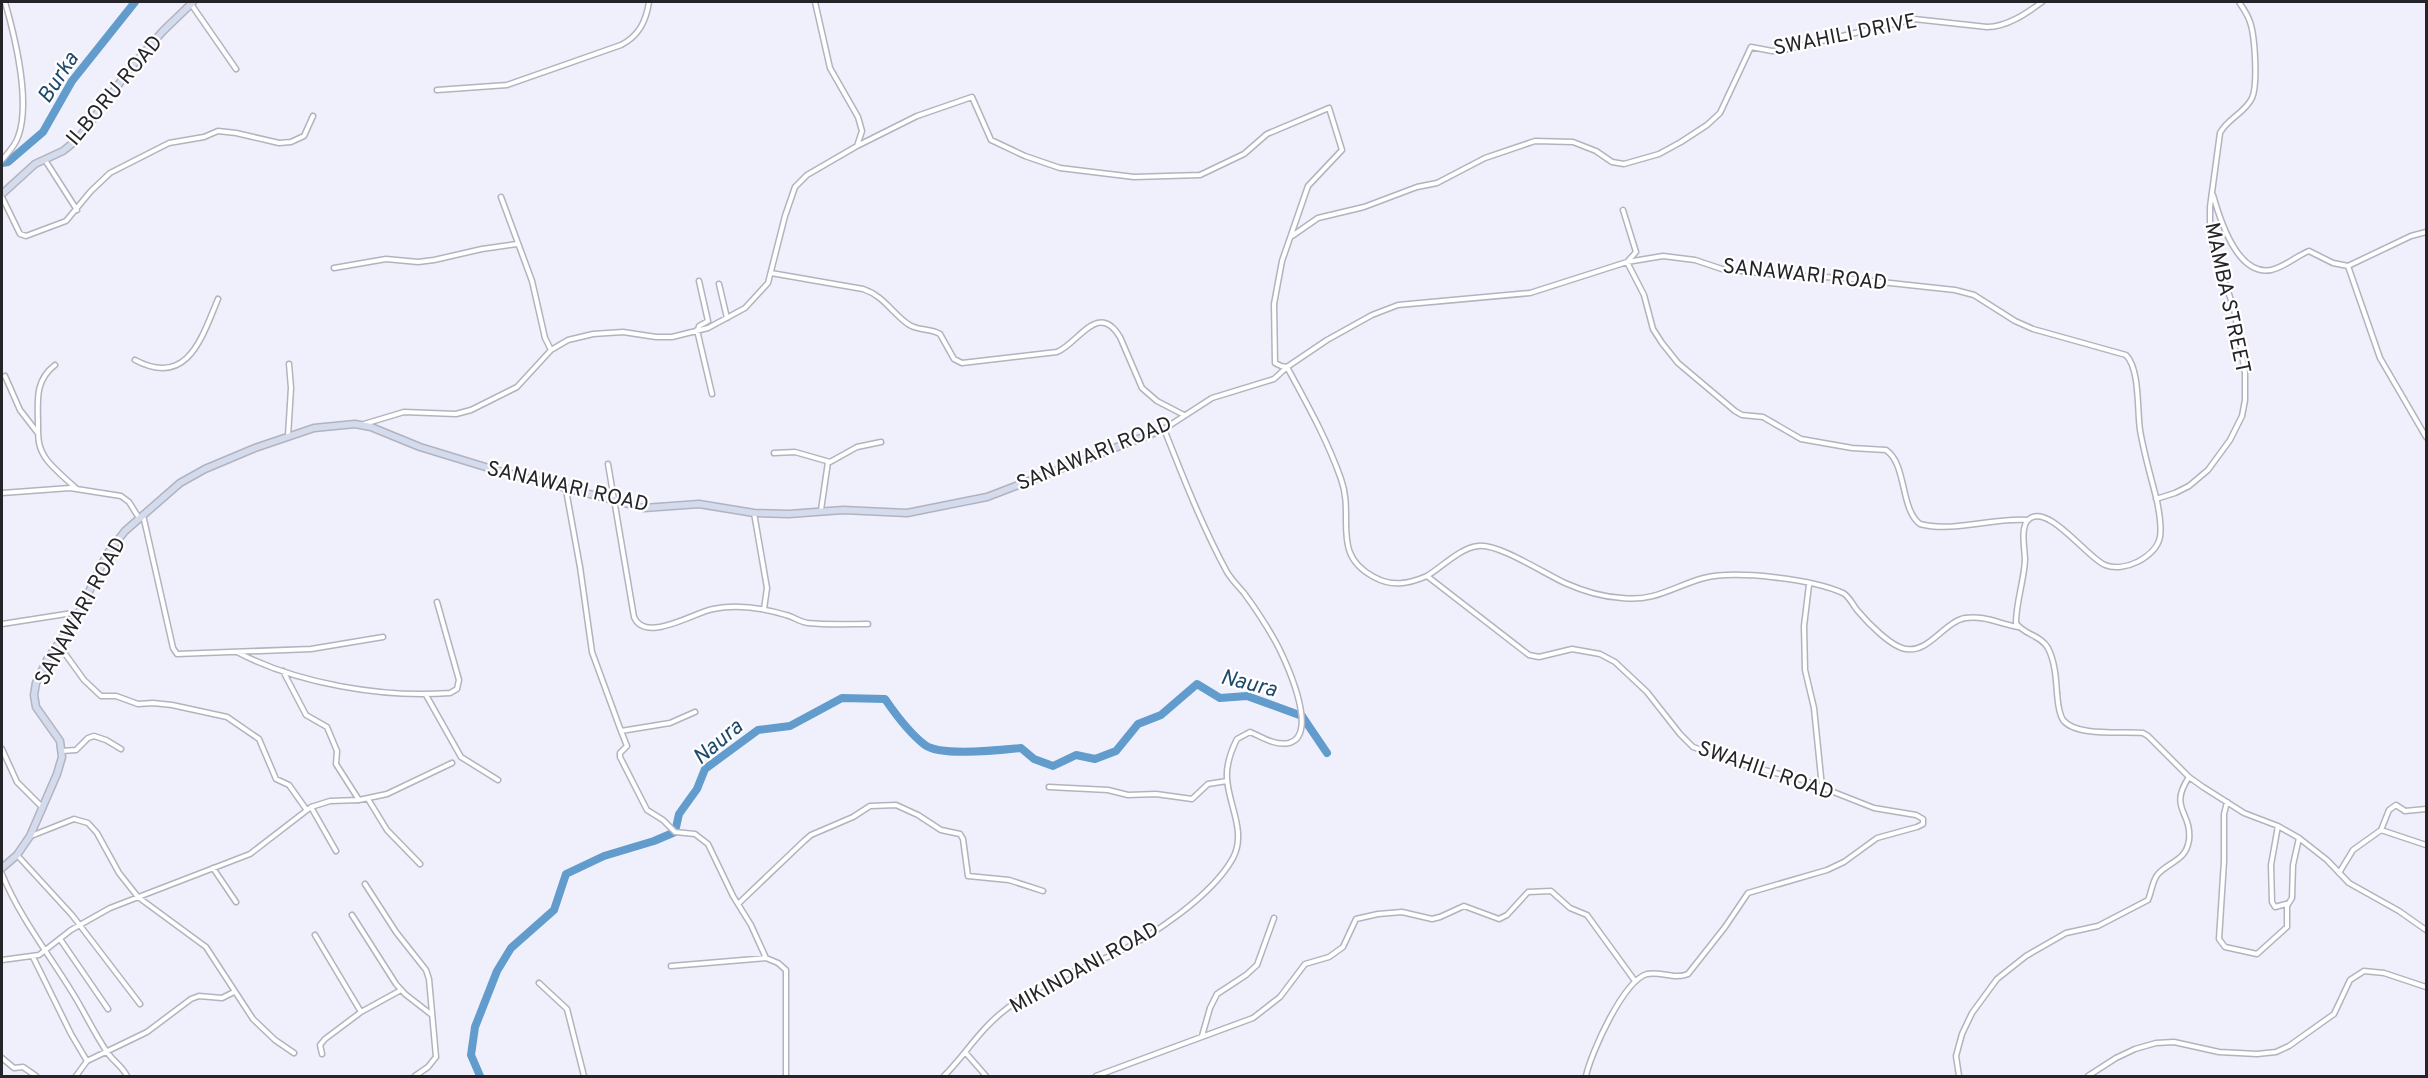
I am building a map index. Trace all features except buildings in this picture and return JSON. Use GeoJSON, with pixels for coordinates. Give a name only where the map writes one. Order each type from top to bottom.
{"type":"FeatureCollection","features":[{"type":"Feature","properties":{"kind":"street"},"geometry":{"type":"LineString","coordinates":[[2,160],[18,138],[23,97],[4,2]]}},
{"type":"Feature","properties":{"kind":"street"},"geometry":{"type":"LineString","coordinates":[[192,2],[236,69]]}},
{"type":"Feature","properties":{"kind":"street","name":"ILBORU ROAD"},"geometry":{"type":"LineString","coordinates":[[2,195],[30,168],[63,151],[78,139],[129,70],[192,2]]}},
{"type":"Feature","properties":{"kind":"street"},"geometry":{"type":"LineString","coordinates":[[437,90],[507,85],[621,45],[632,38],[641,27],[649,2]]}},
{"type":"Feature","properties":{"kind":"street"},"geometry":{"type":"LineString","coordinates":[[815,2],[830,68],[858,117],[862,131],[857,146]]}},
{"type":"Feature","properties":{"kind":"street","name":"SWAHILI DRIVE"},"geometry":{"type":"LineString","coordinates":[[1292,236],[1318,218],[1364,207],[1437,183],[1471,164],[1521,144],[1535,141],[1573,142],[1596,151],[1612,162],[1624,164],[1659,154],[1682,142],[1720,113],[1751,47],[1772,51],[1783,50],[1914,19],[1992,27],[2023,15],[2042,2]]}},
{"type":"Feature","properties":{"kind":"street","name":"MAMBA STREET"},"geometry":{"type":"LineString","coordinates":[[2156,499],[2175,494],[2208,470],[2230,440],[2242,416],[2245,400],[2245,373],[2234,309],[2212,240],[2210,216],[2216,169],[2216,146],[2220,133],[2224,125],[2247,105],[2254,91],[2253,37],[2250,23],[2239,2]]}},
{"type":"Feature","properties":{"kind":"street"},"geometry":{"type":"LineString","coordinates":[[363,425],[391,414],[404,412],[456,414],[471,410],[517,387],[551,350],[568,340],[593,334],[623,332],[656,338],[672,337],[708,328],[727,318],[745,308],[768,283],[785,216],[795,188],[807,176],[857,146],[917,116],[972,97],[991,140],[1025,156],[1060,168],[1134,177],[1200,175],[1244,154],[1268,134],[1329,108],[1342,150],[1308,186],[1282,261],[1274,304],[1275,363],[1287,367],[1330,445],[1346,491],[1345,535],[1350,557],[1364,572],[1378,579],[1405,584],[1427,576],[1468,550],[1479,546],[1493,548],[1564,582],[1612,598],[1647,599],[1702,579],[1730,574],[1774,578],[1809,585],[1845,595],[1882,635],[1908,650],[1921,646],[1952,623],[1965,618],[1989,619],[2018,627],[2047,647],[2054,667],[2059,711],[2067,723],[2078,729],[2143,733],[2158,744],[2189,777],[2249,815],[2278,826],[2299,838],[2327,860],[2349,883],[2427,930]]}},
{"type":"Feature","properties":{"kind":"street"},"geometry":{"type":"LineString","coordinates":[[2,195],[21,236],[66,220],[90,191],[110,173],[175,141],[204,137],[218,131],[279,143],[291,142],[304,136],[313,116]]}},
{"type":"Feature","properties":{"kind":"street"},"geometry":{"type":"LineString","coordinates":[[44,159],[76,210]]}},
{"type":"Feature","properties":{"kind":"street"},"geometry":{"type":"LineString","coordinates":[[2212,194],[2232,244],[2239,255],[2255,269],[2275,268],[2308,251],[2333,263],[2348,266],[2410,236],[2427,232]]}},
{"type":"Feature","properties":{"kind":"street"},"geometry":{"type":"LineString","coordinates":[[501,197],[513,223],[517,244],[532,281],[551,350]]}},
{"type":"Feature","properties":{"kind":"street"},"geometry":{"type":"LineString","coordinates":[[1623,210],[1636,252],[1627,261]]}},
{"type":"Feature","properties":{"kind":"street"},"geometry":{"type":"LineString","coordinates":[[334,268],[386,259],[434,260],[517,244]]}},
{"type":"Feature","properties":{"kind":"street","name":"SANAWARI ROAD"},"geometry":{"type":"LineString","coordinates":[[62,751],[60,741],[36,707],[34,695],[38,678],[80,612],[112,546],[141,516],[175,487],[197,473],[255,447],[288,436],[329,425],[363,425],[420,447],[566,490],[644,508],[699,504],[753,513],[789,514],[821,510],[907,513],[987,497],[1164,429],[1212,398],[1274,379],[1287,367],[1327,340],[1372,315],[1398,305],[1530,293],[1627,261],[1663,256],[1695,260],[1722,269],[1844,278],[1955,290],[1974,295],[2015,321],[2033,329],[2053,336],[2119,351],[2129,358],[2134,367],[2140,428],[2161,530],[2156,546],[2140,560],[2122,567],[2104,565],[2051,520],[2039,516],[2028,520],[2009,519],[1953,525],[1920,524],[1912,514],[1893,456],[1886,450],[1852,448],[1801,439],[1763,417],[1742,415],[1678,363],[1653,329],[1644,295],[1627,261]]}},
{"type":"Feature","properties":{"kind":"street"},"geometry":{"type":"LineString","coordinates":[[2348,266],[2379,358],[2427,437]]}},
{"type":"Feature","properties":{"kind":"street"},"geometry":{"type":"LineString","coordinates":[[771,273],[863,289],[875,294],[908,324],[940,334],[954,359],[962,363],[1057,351],[1067,346],[1085,327],[1096,323],[1106,324],[1120,337],[1138,381],[1147,393],[1184,415]]}},
{"type":"Feature","properties":{"kind":"street"},"geometry":{"type":"LineString","coordinates":[[699,281],[708,321],[699,326],[698,330],[712,394]]}},
{"type":"Feature","properties":{"kind":"street"},"geometry":{"type":"LineString","coordinates":[[719,284],[727,318]]}},
{"type":"Feature","properties":{"kind":"street"},"geometry":{"type":"LineString","coordinates":[[135,360],[158,368],[172,366],[184,360],[198,346],[218,299]]}},
{"type":"Feature","properties":{"kind":"street"},"geometry":{"type":"LineString","coordinates":[[288,436],[291,388],[289,364]]}},
{"type":"Feature","properties":{"kind":"street"},"geometry":{"type":"LineString","coordinates":[[55,365],[45,374],[38,392],[37,442],[47,460],[78,490]]}},
{"type":"Feature","properties":{"kind":"street"},"geometry":{"type":"LineString","coordinates":[[5,376],[20,410],[37,432]]}},
{"type":"Feature","properties":{"kind":"street","name":"MIKINDANI ROAD"},"geometry":{"type":"LineString","coordinates":[[944,1077],[979,1034],[1004,1010],[1062,976],[1132,945],[1199,899],[1229,865],[1236,850],[1238,830],[1227,781],[1231,753],[1237,739],[1250,732],[1266,740],[1292,742],[1301,731],[1302,711],[1284,659],[1252,604],[1228,573],[1204,526],[1164,429]]}},
{"type":"Feature","properties":{"kind":"street"},"geometry":{"type":"LineString","coordinates":[[774,453],[798,452],[828,462],[861,446],[881,441]]}},
{"type":"Feature","properties":{"kind":"street"},"geometry":{"type":"LineString","coordinates":[[821,510],[828,462]]}},
{"type":"Feature","properties":{"kind":"street"},"geometry":{"type":"LineString","coordinates":[[608,464],[634,617],[638,624],[646,628],[676,624],[706,610],[753,607],[788,615],[804,623],[868,624]]}},
{"type":"Feature","properties":{"kind":"street"},"geometry":{"type":"LineString","coordinates":[[2,493],[70,488],[123,497],[129,502],[141,516],[175,652],[180,656],[311,648],[383,637]]}},
{"type":"Feature","properties":{"kind":"street"},"geometry":{"type":"LineString","coordinates":[[566,490],[592,652],[627,746],[620,753],[620,757],[647,810],[663,820],[675,832],[695,834],[708,844],[738,904],[752,925],[766,958]]}},
{"type":"Feature","properties":{"kind":"street"},"geometry":{"type":"LineString","coordinates":[[753,513],[767,588],[764,609]]}},
{"type":"Feature","properties":{"kind":"street"},"geometry":{"type":"LineString","coordinates":[[2018,627],[2016,617],[2024,574],[2025,530],[2028,520]]}},
{"type":"Feature","properties":{"kind":"street","name":"SWAHILI ROAD"},"geometry":{"type":"LineString","coordinates":[[1427,576],[1529,655],[1539,657],[1560,650],[1578,650],[1600,654],[1614,662],[1654,699],[1680,734],[1693,747],[1741,764],[1781,774],[1874,808],[1916,815],[1924,822],[1917,827],[1877,838],[1844,862],[1827,870],[1751,891],[1688,974],[1682,977],[1649,974],[1635,981]]}},
{"type":"Feature","properties":{"kind":"street"},"geometry":{"type":"LineString","coordinates":[[1809,585],[1804,626],[1805,669],[1814,708],[1821,788]]}},
{"type":"Feature","properties":{"kind":"street"},"geometry":{"type":"LineString","coordinates":[[237,652],[283,670],[348,686],[392,693],[450,693],[459,686],[456,667],[437,602]]}},
{"type":"Feature","properties":{"kind":"street"},"geometry":{"type":"LineString","coordinates":[[2,624],[80,612]]}},
{"type":"Feature","properties":{"kind":"street"},"geometry":{"type":"LineString","coordinates":[[58,644],[84,680],[101,696],[116,696],[138,704],[159,703],[212,713],[227,717],[254,733],[259,739],[277,781],[291,787],[309,808],[336,851]]}},
{"type":"Feature","properties":{"kind":"street"},"geometry":{"type":"LineString","coordinates":[[283,670],[306,715],[327,727],[337,751],[336,764],[360,800]]}},
{"type":"Feature","properties":{"kind":"street"},"geometry":{"type":"LineString","coordinates":[[426,694],[461,757],[498,780]]}},
{"type":"Feature","properties":{"kind":"street"},"geometry":{"type":"LineString","coordinates":[[621,731],[669,723],[695,712]]}},
{"type":"Feature","properties":{"kind":"street"},"geometry":{"type":"LineString","coordinates":[[3,866],[17,855],[30,836],[59,768],[62,751],[76,750],[87,738],[94,736],[121,749]]}},
{"type":"Feature","properties":{"kind":"street"},"geometry":{"type":"LineString","coordinates":[[2,749],[17,782],[43,808]]}},
{"type":"Feature","properties":{"kind":"street"},"geometry":{"type":"LineString","coordinates":[[2,960],[33,957],[46,951],[80,925],[138,897],[256,850],[309,808],[330,801],[368,799],[396,791],[452,763]]}},
{"type":"Feature","properties":{"kind":"street"},"geometry":{"type":"LineString","coordinates":[[1959,1077],[1956,1056],[1962,1034],[1972,1012],[1997,979],[2026,956],[2066,933],[2098,926],[2148,900],[2159,873],[2183,856],[2189,836],[2179,799],[2181,790],[2189,777]]}},
{"type":"Feature","properties":{"kind":"street"},"geometry":{"type":"LineString","coordinates":[[1049,787],[1108,790],[1128,795],[1156,794],[1192,799],[1208,784],[1227,781]]}},
{"type":"Feature","properties":{"kind":"street"},"geometry":{"type":"LineString","coordinates":[[368,799],[387,830],[420,864]]}},
{"type":"Feature","properties":{"kind":"street"},"geometry":{"type":"LineString","coordinates":[[2227,802],[2224,814],[2220,942],[2230,949],[2259,953],[2287,927],[2287,904]]}},
{"type":"Feature","properties":{"kind":"street"},"geometry":{"type":"LineString","coordinates":[[738,904],[811,835],[853,817],[874,805],[896,805],[918,815],[941,830],[960,834],[963,839],[968,876],[1009,880],[1043,891]]}},
{"type":"Feature","properties":{"kind":"street"},"geometry":{"type":"LineString","coordinates":[[2339,873],[2353,850],[2381,830],[2389,810],[2395,805],[2405,811],[2427,809]]}},
{"type":"Feature","properties":{"kind":"street"},"geometry":{"type":"LineString","coordinates":[[30,836],[74,819],[84,820],[97,833],[119,873],[138,897],[201,943],[213,956],[234,992],[264,1031],[294,1053]]}},
{"type":"Feature","properties":{"kind":"street"},"geometry":{"type":"LineString","coordinates":[[2278,826],[2271,861],[2274,907],[2287,904],[2292,898],[2292,865],[2299,838]]}},
{"type":"Feature","properties":{"kind":"street"},"geometry":{"type":"LineString","coordinates":[[2381,830],[2427,845]]}},
{"type":"Feature","properties":{"kind":"street"},"geometry":{"type":"LineString","coordinates":[[17,855],[80,925],[140,1004]]}},
{"type":"Feature","properties":{"kind":"street"},"geometry":{"type":"LineString","coordinates":[[213,868],[236,902]]}},
{"type":"Feature","properties":{"kind":"street"},"geometry":{"type":"LineString","coordinates":[[2,874],[10,894],[107,1052],[120,1064],[127,1077]]}},
{"type":"Feature","properties":{"kind":"street"},"geometry":{"type":"LineString","coordinates":[[365,884],[400,938],[426,970],[431,985],[436,1057],[415,1077]]}},
{"type":"Feature","properties":{"kind":"street"},"geometry":{"type":"LineString","coordinates":[[1096,1077],[1247,1021],[1268,1009],[1280,997],[1301,967],[1329,957],[1343,947],[1353,921],[1359,918],[1408,912],[1432,919],[1464,906],[1499,919],[1507,915],[1523,895],[1535,890],[1551,891],[1569,908],[1587,915],[1635,981],[1620,1000],[1597,1043],[1586,1077]]}},
{"type":"Feature","properties":{"kind":"street"},"geometry":{"type":"LineString","coordinates":[[352,915],[401,990],[432,1015]]}},
{"type":"Feature","properties":{"kind":"street"},"geometry":{"type":"LineString","coordinates":[[1202,1037],[1214,998],[1257,965],[1274,918]]}},
{"type":"Feature","properties":{"kind":"street"},"geometry":{"type":"LineString","coordinates":[[315,935],[361,1012]]}},
{"type":"Feature","properties":{"kind":"street"},"geometry":{"type":"LineString","coordinates":[[60,939],[108,1010]]}},
{"type":"Feature","properties":{"kind":"street"},"geometry":{"type":"LineString","coordinates":[[33,957],[87,1061]]}},
{"type":"Feature","properties":{"kind":"street"},"geometry":{"type":"LineString","coordinates":[[671,966],[766,958],[778,963],[786,972],[786,1077]]}},
{"type":"Feature","properties":{"kind":"street"},"geometry":{"type":"LineString","coordinates":[[2088,1077],[2135,1048],[2156,1043],[2174,1042],[2219,1052],[2256,1054],[2276,1052],[2289,1046],[2334,1014],[2350,980],[2364,971],[2384,973],[2427,987]]}},
{"type":"Feature","properties":{"kind":"street"},"geometry":{"type":"LineString","coordinates":[[540,983],[567,1009],[584,1077]]}},
{"type":"Feature","properties":{"kind":"street"},"geometry":{"type":"LineString","coordinates":[[322,1054],[320,1045],[325,1039],[361,1012],[401,990]]}},
{"type":"Feature","properties":{"kind":"street"},"geometry":{"type":"LineString","coordinates":[[76,1077],[87,1061],[154,1028],[191,999],[199,996],[219,999],[234,992]]}},
{"type":"Feature","properties":{"kind":"street"},"geometry":{"type":"LineString","coordinates":[[965,1052],[986,1077]]}},
{"type":"Feature","properties":{"kind":"street"},"geometry":{"type":"LineString","coordinates":[[2,1058],[14,1068],[23,1067],[36,1077]]}},
{"type":"Feature","properties":{"kind":"waterway","name":"Burka"},"geometry":{"type":"LineString","coordinates":[[2,163],[8,162],[43,132],[72,81],[135,2]]}},
{"type":"Feature","properties":{"kind":"waterway","name":"Naura"},"geometry":{"type":"LineString","coordinates":[[480,1076],[471,1055],[475,1027],[497,971],[511,948],[554,910],[566,874],[604,856],[654,841],[675,832],[679,814],[697,789],[705,769],[758,730],[790,726],[842,698],[885,699],[914,735],[933,749],[971,752],[1021,748],[1034,759],[1053,766],[1076,755],[1095,759],[1116,751],[1138,724],[1161,715],[1197,684],[1220,698],[1247,696],[1302,716],[1327,753]]}}]}
